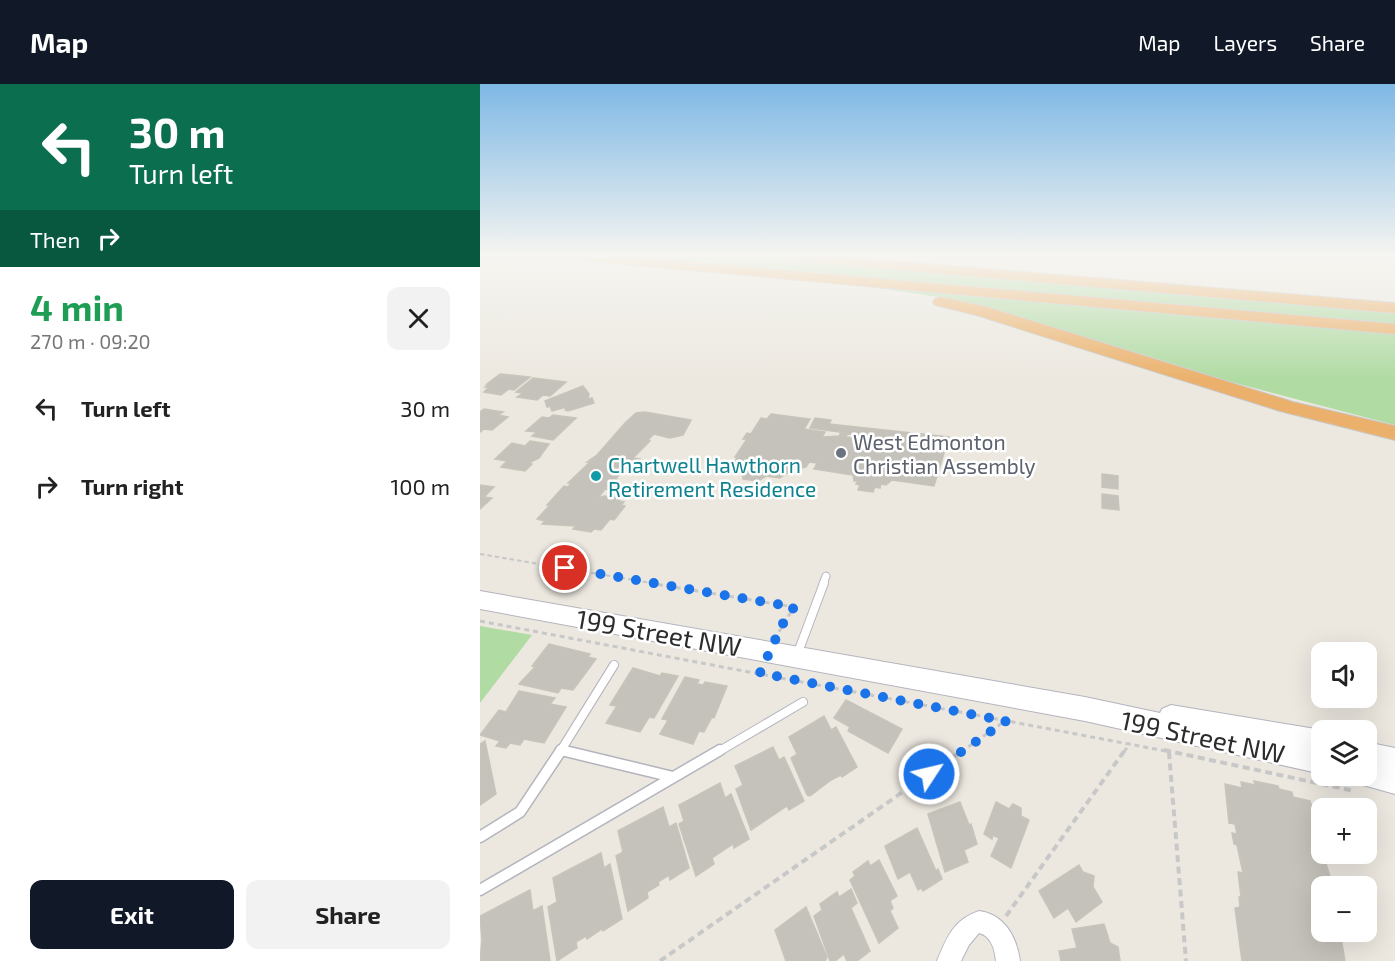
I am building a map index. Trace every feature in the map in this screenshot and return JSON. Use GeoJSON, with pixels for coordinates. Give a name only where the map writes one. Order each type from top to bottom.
{"type":"FeatureCollection","features":[{"type":"Feature","properties":{"kind":"highway"},"geometry":{"type":"LineString","coordinates":[[911,298],[981,311],[1287,406],[1395,433]]}},
{"type":"Feature","properties":{"kind":"highway"},"geometry":{"type":"LineString","coordinates":[[1047,298],[1395,329]]}},
{"type":"Feature","properties":{"kind":"highway"},"geometry":{"type":"LineString","coordinates":[[1282,298],[1395,306]]}},
{"type":"Feature","properties":{"kind":"main road","name":"199 Street NW"},"geometry":{"type":"LineString","coordinates":[[480,600],[1085,710],[1311,759]]}},
{"type":"Feature","properties":{"kind":"main road","name":"199 Street NW"},"geometry":{"type":"LineString","coordinates":[[1085,710],[1172,718],[1311,741]]}},
{"type":"Feature","properties":{"kind":"main road"},"geometry":{"type":"LineString","coordinates":[[1377,758],[1395,762]]}},
{"type":"Feature","properties":{"kind":"main road"},"geometry":{"type":"LineString","coordinates":[[1377,782],[1395,780]]}},
{"type":"Feature","properties":{"kind":"street"},"geometry":{"type":"LineString","coordinates":[[949,961],[972,924],[988,925],[1003,938],[1008,961]]}},
{"type":"Feature","properties":{"kind":"lane"},"geometry":{"type":"LineString","coordinates":[[796,657],[826,576]]}},
{"type":"Feature","properties":{"kind":"lane"},"geometry":{"type":"LineString","coordinates":[[480,837],[520,812],[614,665]]}},
{"type":"Feature","properties":{"kind":"lane"},"geometry":{"type":"LineString","coordinates":[[480,890],[803,702]]}},
{"type":"Feature","properties":{"kind":"lane"},"geometry":{"type":"LineString","coordinates":[[560,752],[673,777]]}},
{"type":"Feature","properties":{"kind":"path"},"geometry":{"type":"LineString","coordinates":[[480,554],[794,607],[769,652]]}},
{"type":"Feature","properties":{"kind":"path"},"geometry":{"type":"LineString","coordinates":[[480,621],[1169,752],[1311,774]]}},
{"type":"Feature","properties":{"kind":"path"},"geometry":{"type":"LineString","coordinates":[[660,961],[1006,721]]}},
{"type":"Feature","properties":{"kind":"path"},"geometry":{"type":"LineString","coordinates":[[995,930],[1130,743]]}},
{"type":"Feature","properties":{"kind":"path"},"geometry":{"type":"LineString","coordinates":[[1169,752],[1186,961]]}},
{"type":"Feature","properties":{"kind":"green space"},"geometry":{"type":"Polygon","coordinates":[[[944,298],[1009,298],[1395,333],[1395,425],[1235,383],[998,310],[944,298]]]}},
{"type":"Feature","properties":{"kind":"green space"},"geometry":{"type":"Polygon","coordinates":[[[1103,298],[1240,298],[1395,311],[1395,324],[1103,298]]]}},
{"type":"Feature","properties":{"kind":"green space"},"geometry":{"type":"Polygon","coordinates":[[[480,626],[532,635],[480,703],[480,626]]]}},
{"type":"Feature","properties":{"kind":"building"},"geometry":{"type":"Polygon","coordinates":[[[500,374],[530,377],[514,390],[509,389],[501,395],[484,392],[489,387],[485,387],[489,384],[487,384],[500,374]]]}},
{"type":"Feature","properties":{"kind":"building"},"geometry":{"type":"Polygon","coordinates":[[[533,378],[566,382],[550,396],[543,395],[537,400],[517,397],[523,393],[516,392],[533,378]]]}},
{"type":"Feature","properties":{"kind":"building"},"geometry":{"type":"Polygon","coordinates":[[[583,386],[589,394],[588,399],[592,398],[594,403],[568,411],[565,410],[566,407],[552,411],[550,406],[547,407],[545,401],[583,386]]]}},
{"type":"Feature","properties":{"kind":"building"},"geometry":{"type":"Polygon","coordinates":[[[484,409],[503,412],[498,415],[508,417],[492,430],[484,429],[480,432],[480,412],[484,409]]]}},
{"type":"Feature","properties":{"kind":"building","name":"Chartwell Hawthorn Retirement Residence"},"geometry":{"type":"Polygon","coordinates":[[[645,412],[691,420],[683,435],[670,438],[654,434],[633,458],[640,459],[630,471],[622,470],[609,490],[605,489],[598,498],[604,496],[621,498],[619,501],[624,502],[621,505],[625,506],[614,520],[610,519],[601,530],[594,529],[591,532],[573,529],[576,526],[542,524],[545,521],[537,519],[564,486],[568,487],[571,483],[568,483],[625,423],[636,413],[645,412]]]}},
{"type":"Feature","properties":{"kind":"building","name":"West Edmonton Christian Assembly"},"geometry":{"type":"Polygon","coordinates":[[[771,414],[810,419],[804,429],[825,432],[822,437],[839,436],[841,432],[810,428],[815,418],[831,420],[829,424],[949,437],[934,486],[892,480],[886,485],[881,484],[880,488],[875,487],[873,492],[858,490],[860,485],[856,484],[858,481],[854,481],[853,475],[814,469],[817,463],[809,462],[806,467],[792,470],[780,478],[766,476],[758,481],[743,479],[742,472],[734,471],[738,464],[733,463],[738,457],[735,457],[747,439],[743,439],[747,433],[751,434],[761,418],[767,419],[771,414]],[[848,433],[846,437],[873,440],[875,437],[848,433]]]}},
{"type":"Feature","properties":{"kind":"building"},"geometry":{"type":"Polygon","coordinates":[[[553,415],[576,418],[553,440],[532,436],[537,432],[526,431],[542,417],[549,418],[553,415]]]}},
{"type":"Feature","properties":{"kind":"building"},"geometry":{"type":"Polygon","coordinates":[[[530,441],[549,444],[539,458],[529,463],[532,464],[525,471],[501,467],[507,461],[495,459],[512,443],[525,446],[530,441]]]}},
{"type":"Feature","properties":{"kind":"building"},"geometry":{"type":"Polygon","coordinates":[[[1102,474],[1118,476],[1118,489],[1102,487],[1102,474]]]}},
{"type":"Feature","properties":{"kind":"building"},"geometry":{"type":"Polygon","coordinates":[[[480,485],[494,487],[484,497],[492,498],[480,509],[480,485]]]}},
{"type":"Feature","properties":{"kind":"building"},"geometry":{"type":"Polygon","coordinates":[[[1102,494],[1118,496],[1119,510],[1102,508],[1102,494]]]}},
{"type":"Feature","properties":{"kind":"building"},"geometry":{"type":"Polygon","coordinates":[[[549,644],[590,654],[588,657],[596,659],[573,690],[561,688],[558,693],[519,684],[535,667],[532,666],[549,644]]]}},
{"type":"Feature","properties":{"kind":"building"},"geometry":{"type":"Polygon","coordinates":[[[633,668],[660,676],[662,673],[678,676],[654,718],[649,717],[640,732],[606,723],[617,706],[610,705],[633,668]]]}},
{"type":"Feature","properties":{"kind":"building"},"geometry":{"type":"Polygon","coordinates":[[[685,677],[699,680],[697,684],[703,685],[705,682],[727,686],[714,718],[712,717],[704,732],[699,731],[693,744],[660,734],[668,720],[662,719],[685,677]]]}},
{"type":"Feature","properties":{"kind":"building"},"geometry":{"type":"Polygon","coordinates":[[[519,691],[555,698],[550,704],[566,707],[544,743],[524,739],[520,745],[510,743],[506,748],[496,746],[500,741],[480,735],[499,710],[506,712],[519,691]]]}},
{"type":"Feature","properties":{"kind":"building"},"geometry":{"type":"Polygon","coordinates":[[[846,700],[902,729],[888,753],[848,731],[850,727],[834,718],[846,700]]]}},
{"type":"Feature","properties":{"kind":"building"},"geometry":{"type":"Polygon","coordinates":[[[824,716],[831,730],[836,727],[857,767],[842,777],[841,775],[831,780],[810,796],[807,795],[791,758],[797,754],[789,737],[824,716]]]}},
{"type":"Feature","properties":{"kind":"building"},"geometry":{"type":"Polygon","coordinates":[[[485,741],[496,794],[480,805],[480,744],[485,741]]]}},
{"type":"Feature","properties":{"kind":"building"},"geometry":{"type":"Polygon","coordinates":[[[773,747],[779,760],[784,757],[804,801],[789,810],[787,806],[751,830],[736,789],[743,785],[735,766],[773,747]]]}},
{"type":"Feature","properties":{"kind":"building"},"geometry":{"type":"Polygon","coordinates":[[[1254,781],[1278,786],[1279,789],[1292,792],[1293,797],[1310,801],[1311,864],[1326,864],[1330,876],[1311,876],[1311,942],[1342,942],[1345,961],[1242,961],[1235,908],[1240,907],[1239,897],[1241,897],[1238,872],[1243,873],[1232,833],[1237,834],[1235,824],[1229,823],[1225,784],[1242,788],[1241,782],[1255,785],[1254,781]]]}},
{"type":"Feature","properties":{"kind":"building"},"geometry":{"type":"Polygon","coordinates":[[[720,783],[725,798],[731,794],[749,839],[734,848],[733,844],[712,858],[714,864],[696,876],[679,824],[684,821],[679,805],[720,783]]]}},
{"type":"Feature","properties":{"kind":"building"},"geometry":{"type":"Polygon","coordinates":[[[960,802],[969,825],[971,824],[977,844],[964,850],[968,862],[945,872],[928,814],[960,802]]]}},
{"type":"Feature","properties":{"kind":"building"},"geometry":{"type":"Polygon","coordinates":[[[996,802],[1009,809],[1013,804],[1021,808],[1021,816],[1029,820],[1011,868],[991,856],[999,838],[993,835],[992,839],[984,834],[996,802]]]}},
{"type":"Feature","properties":{"kind":"building"},"geometry":{"type":"Polygon","coordinates":[[[663,807],[669,827],[676,823],[689,868],[670,880],[669,875],[658,882],[659,885],[647,892],[648,898],[628,911],[616,856],[623,852],[618,831],[663,807]]]}},
{"type":"Feature","properties":{"kind":"building"},"geometry":{"type":"Polygon","coordinates":[[[917,828],[936,871],[938,869],[942,879],[923,891],[921,888],[918,890],[910,872],[898,879],[885,846],[917,828]]]}},
{"type":"Feature","properties":{"kind":"building"},"geometry":{"type":"Polygon","coordinates":[[[601,853],[604,868],[610,864],[622,919],[587,939],[586,936],[576,942],[577,948],[557,961],[548,907],[557,902],[553,878],[601,853]]]}},
{"type":"Feature","properties":{"kind":"building"},"geometry":{"type":"Polygon","coordinates":[[[879,860],[897,896],[890,901],[893,908],[890,911],[898,928],[879,943],[850,880],[855,876],[853,872],[868,861],[870,866],[879,860]]]}},
{"type":"Feature","properties":{"kind":"building"},"geometry":{"type":"Polygon","coordinates":[[[1079,865],[1083,872],[1094,876],[1093,887],[1102,902],[1076,922],[1068,908],[1054,918],[1039,891],[1079,865]]]}},
{"type":"Feature","properties":{"kind":"building"},"geometry":{"type":"Polygon","coordinates":[[[851,889],[857,903],[851,908],[870,951],[857,961],[847,961],[844,954],[835,961],[830,961],[814,916],[822,910],[820,904],[837,892],[839,897],[851,889]]]}},
{"type":"Feature","properties":{"kind":"building"},"geometry":{"type":"Polygon","coordinates":[[[530,890],[533,911],[542,906],[550,961],[480,961],[482,940],[480,916],[530,890]]]}},
{"type":"Feature","properties":{"kind":"building"},"geometry":{"type":"Polygon","coordinates":[[[806,907],[827,957],[825,961],[786,961],[775,930],[806,907]]]}},
{"type":"Feature","properties":{"kind":"building"},"geometry":{"type":"Polygon","coordinates":[[[1104,924],[1110,943],[1118,947],[1120,961],[1061,961],[1059,951],[1077,948],[1072,929],[1104,924]]]}},
{"type":"Feature","properties":{"kind":"place","name":"West Edmonton Christian Assembly"},"geometry":{"type":"Point","coordinates":[841,453]}},
{"type":"Feature","properties":{"kind":"place","name":"Chartwell Hawthorn Retirement Residence"},"geometry":{"type":"Point","coordinates":[596,476]}},
{"type":"Feature","properties":{"kind":"route"},"geometry":{"type":"LineString","coordinates":[[565,568],[794,607],[789,618],[782,625],[760,673],[1006,721],[929,774]]}}]}
